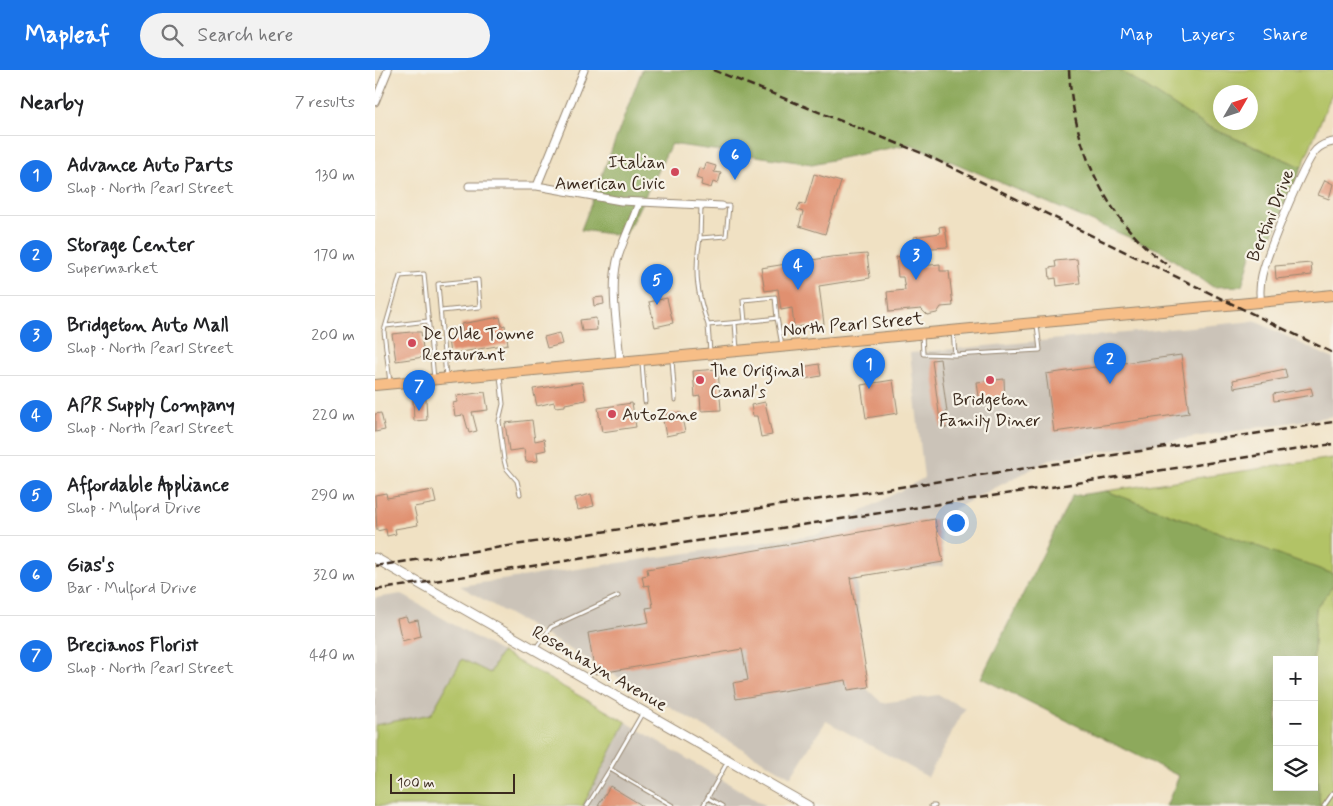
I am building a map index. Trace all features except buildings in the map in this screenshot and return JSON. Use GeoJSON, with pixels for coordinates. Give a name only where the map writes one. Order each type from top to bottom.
{"type":"FeatureCollection","features":[{"type":"Feature","properties":{"kind":"main road","name":"North Pearl Street"},"geometry":{"type":"LineString","coordinates":[[375,385],[1333,295]]}},
{"type":"Feature","properties":{"kind":"street"},"geometry":{"type":"LineString","coordinates":[[375,102],[388,70]]}},
{"type":"Feature","properties":{"kind":"street"},"geometry":{"type":"LineString","coordinates":[[537,186],[583,70]]}},
{"type":"Feature","properties":{"kind":"street","name":"Bertini Drive"},"geometry":{"type":"LineString","coordinates":[[1261,302],[1260,287],[1264,267],[1305,168],[1315,151],[1323,145],[1333,142]]}},
{"type":"Feature","properties":{"kind":"street"},"geometry":{"type":"LineString","coordinates":[[469,186],[537,186],[595,198],[722,206]]}},
{"type":"Feature","properties":{"kind":"street"},"geometry":{"type":"LineString","coordinates":[[620,362],[613,290],[615,273],[617,258],[639,202]]}},
{"type":"Feature","properties":{"kind":"street","name":"Rosenhayn Avenue"},"geometry":{"type":"LineString","coordinates":[[375,558],[808,806]]}},
{"type":"Feature","properties":{"kind":"lane"},"geometry":{"type":"LineString","coordinates":[[701,205],[695,268],[698,297],[708,326],[710,353]]}},
{"type":"Feature","properties":{"kind":"lane"},"geometry":{"type":"LineString","coordinates":[[699,238],[726,236],[729,206],[722,206]]}},
{"type":"Feature","properties":{"kind":"lane"},"geometry":{"type":"LineString","coordinates":[[390,383],[384,331],[400,276],[424,274],[434,379]]}},
{"type":"Feature","properties":{"kind":"lane"},"geometry":{"type":"LineString","coordinates":[[441,311],[480,307],[478,280],[438,284],[447,378]]}},
{"type":"Feature","properties":{"kind":"lane"},"geometry":{"type":"LineString","coordinates":[[745,322],[743,300],[775,297],[782,346]]}},
{"type":"Feature","properties":{"kind":"lane"},"geometry":{"type":"LineString","coordinates":[[708,326],[777,318]]}},
{"type":"Feature","properties":{"kind":"lane"},"geometry":{"type":"LineString","coordinates":[[385,326],[428,321]]}},
{"type":"Feature","properties":{"kind":"lane"},"geometry":{"type":"LineString","coordinates":[[735,323],[737,351]]}},
{"type":"Feature","properties":{"kind":"lane"},"geometry":{"type":"LineString","coordinates":[[922,334],[923,354],[1040,350],[1036,323]]}},
{"type":"Feature","properties":{"kind":"lane"},"geometry":{"type":"LineString","coordinates":[[953,331],[955,354]]}},
{"type":"Feature","properties":{"kind":"lane"},"geometry":{"type":"LineString","coordinates":[[672,357],[675,400]]}},
{"type":"Feature","properties":{"kind":"lane"},"geometry":{"type":"LineString","coordinates":[[642,360],[645,402]]}},
{"type":"Feature","properties":{"kind":"lane"},"geometry":{"type":"LineString","coordinates":[[499,373],[503,404],[499,421],[504,460],[506,468],[517,481],[520,494]]}},
{"type":"Feature","properties":{"kind":"lane"},"geometry":{"type":"LineString","coordinates":[[535,650],[551,627],[618,596]]}},
{"type":"Feature","properties":{"kind":"lane"},"geometry":{"type":"LineString","coordinates":[[587,806],[643,712]]}},
{"type":"Feature","properties":{"kind":"lane"},"geometry":{"type":"LineString","coordinates":[[703,806],[728,760]]}},
{"type":"Feature","properties":{"kind":"lane"},"geometry":{"type":"LineString","coordinates":[[609,769],[673,806]]}},
{"type":"Feature","properties":{"kind":"lane"},"geometry":{"type":"LineString","coordinates":[[1324,806],[1333,793]]}},
{"type":"Feature","properties":{"kind":"lane"},"geometry":{"type":"LineString","coordinates":[[708,798],[722,806]]}},
{"type":"Feature","properties":{"kind":"shaded area"},"geometry":{"type":"Polygon","coordinates":[[[1255,321],[1333,359],[1333,416],[1051,459],[939,517],[944,566],[856,575],[865,687],[882,703],[938,695],[965,708],[928,777],[826,721],[791,777],[460,586],[819,534],[924,478],[910,353],[1255,321]]]}},
{"type":"Feature","properties":{"kind":"shaded area"},"geometry":{"type":"Polygon","coordinates":[[[401,594],[501,652],[490,673],[462,659],[431,714],[375,725],[375,598],[401,594]]]}},
{"type":"Feature","properties":{"kind":"shaded area"},"geometry":{"type":"Polygon","coordinates":[[[626,722],[766,806],[583,806],[626,722]]]}},
{"type":"Feature","properties":{"kind":"green space"},"geometry":{"type":"Polygon","coordinates":[[[642,70],[1119,70],[1213,130],[1302,167],[1268,245],[1252,252],[1242,286],[1213,287],[1159,250],[910,144],[812,164],[671,144],[625,236],[581,230],[642,70]]]}},
{"type":"Feature","properties":{"kind":"green space"},"geometry":{"type":"Polygon","coordinates":[[[1119,70],[1333,70],[1333,91],[1302,167],[1215,130],[1258,130],[1258,85],[1213,85],[1213,129],[1119,70]]]}},
{"type":"Feature","properties":{"kind":"green space"},"geometry":{"type":"Polygon","coordinates":[[[1333,458],[1333,574],[1106,491],[1333,458]]]}},
{"type":"Feature","properties":{"kind":"green space"},"geometry":{"type":"Polygon","coordinates":[[[1106,491],[1333,574],[1333,586],[1316,608],[1313,656],[1273,656],[1273,791],[1318,791],[1318,783],[1320,806],[1166,806],[1179,776],[981,678],[1072,496],[1106,491]]]}},
{"type":"Feature","properties":{"kind":"green space"},"geometry":{"type":"Polygon","coordinates":[[[1333,586],[1333,806],[1320,806],[1318,791],[1318,656],[1314,656],[1315,620],[1318,604],[1333,586]]]}},
{"type":"Feature","properties":{"kind":"green space"},"geometry":{"type":"Polygon","coordinates":[[[501,652],[626,722],[583,806],[375,806],[375,725],[431,714],[462,659],[490,673],[501,652]]]}},
{"type":"Feature","properties":{"kind":"railway"},"geometry":{"type":"LineString","coordinates":[[713,70],[924,154],[1333,353]]}},
{"type":"Feature","properties":{"kind":"railway"},"geometry":{"type":"LineString","coordinates":[[1069,70],[1077,127],[1097,180],[1111,205],[1128,228],[1147,249],[1170,267]]}},
{"type":"Feature","properties":{"kind":"railway"},"geometry":{"type":"LineString","coordinates":[[375,566],[1333,422]]}},
{"type":"Feature","properties":{"kind":"railway"},"geometry":{"type":"LineString","coordinates":[[375,590],[1333,444]]}},
{"type":"Feature","properties":{"kind":"place","name":"Italian American Civic"},"geometry":{"type":"Point","coordinates":[675,172]}},
{"type":"Feature","properties":{"kind":"place","name":"Gias's"},"geometry":{"type":"Point","coordinates":[735,180]}},
{"type":"Feature","properties":{"kind":"place","name":"Bridgeton Auto Mall"},"geometry":{"type":"Point","coordinates":[916,280]}},
{"type":"Feature","properties":{"kind":"place","name":"APR Supply Company"},"geometry":{"type":"Point","coordinates":[798,290]}},
{"type":"Feature","properties":{"kind":"place","name":"Affordable Appliance"},"geometry":{"type":"Point","coordinates":[657,305]}},
{"type":"Feature","properties":{"kind":"place","name":"De Olde Towne Restaurant"},"geometry":{"type":"Point","coordinates":[412,343]}},
{"type":"Feature","properties":{"kind":"place","name":"The Original Canal's"},"geometry":{"type":"Point","coordinates":[700,380]}},
{"type":"Feature","properties":{"kind":"place","name":"Bridgeton Family Diner"},"geometry":{"type":"Point","coordinates":[990,380]}},
{"type":"Feature","properties":{"kind":"place","name":"Storage Center"},"geometry":{"type":"Point","coordinates":[1110,384]}},
{"type":"Feature","properties":{"kind":"place","name":"Advance Auto Parts"},"geometry":{"type":"Point","coordinates":[869,389]}},
{"type":"Feature","properties":{"kind":"place","name":"Brecianos Florist"},"geometry":{"type":"Point","coordinates":[419,411]}},
{"type":"Feature","properties":{"kind":"place","name":"AutoZone"},"geometry":{"type":"Point","coordinates":[612,414]}}]}
